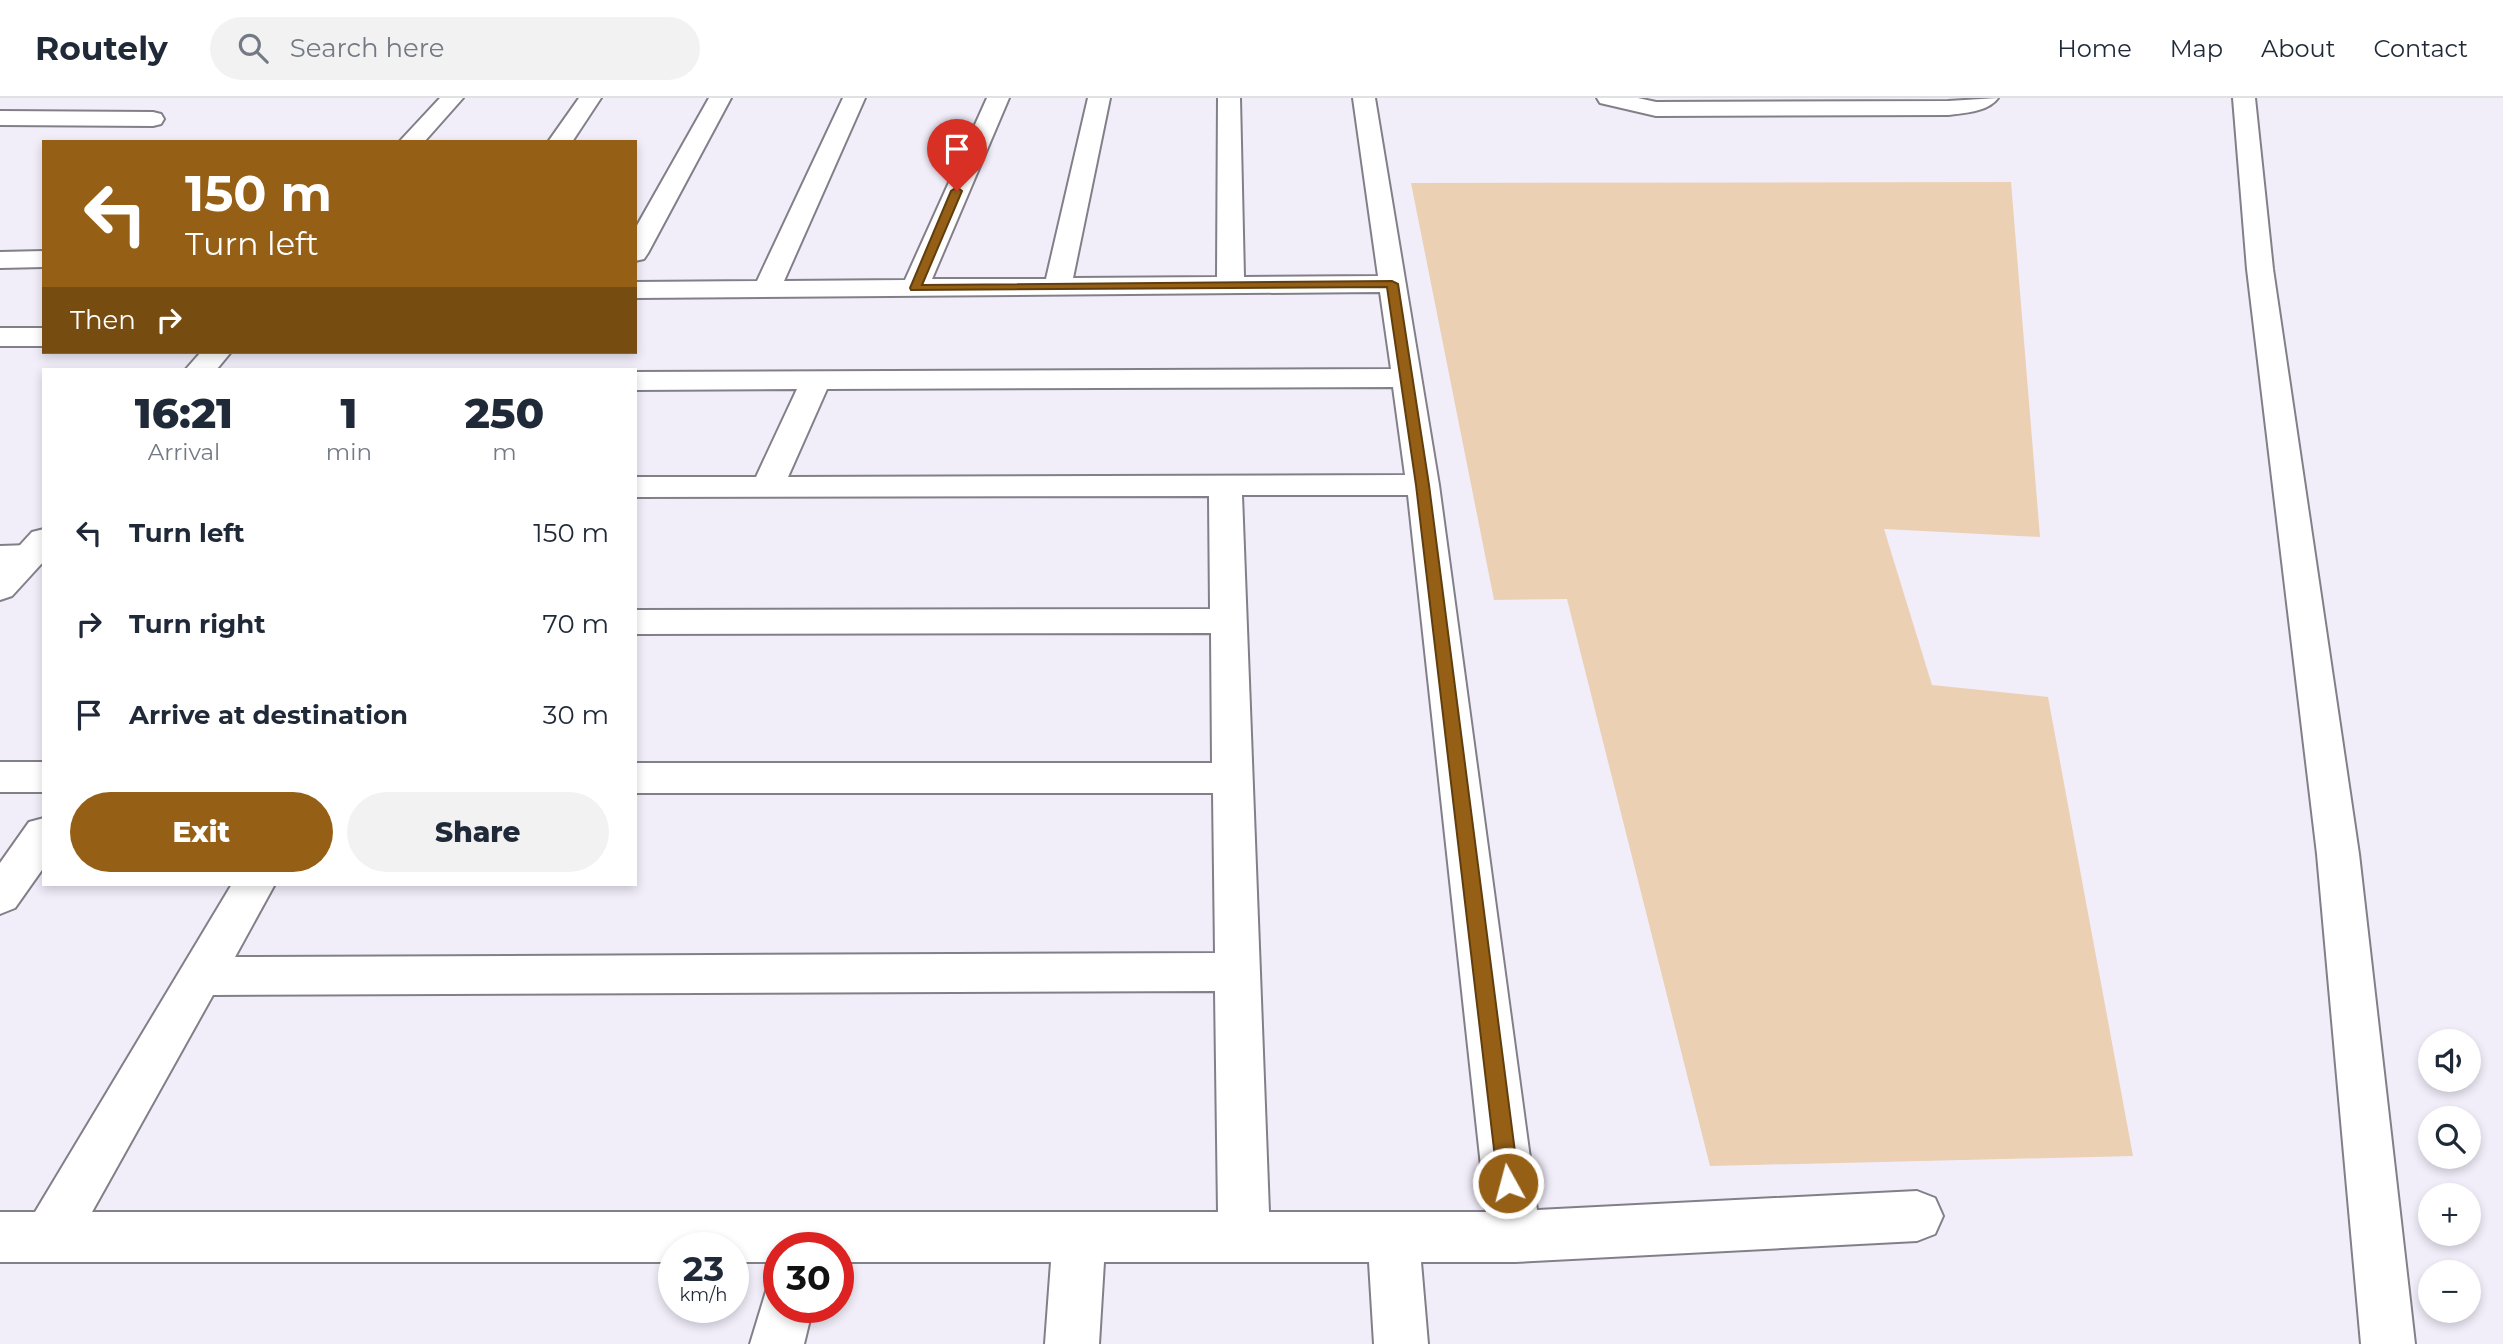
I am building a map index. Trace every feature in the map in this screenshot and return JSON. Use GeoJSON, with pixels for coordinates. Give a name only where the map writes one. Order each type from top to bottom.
{"type":"FeatureCollection","features":[{"type":"Feature","properties":{"kind":"street"},"geometry":{"type":"LineString","coordinates":[[413,140],[452,98]]}},
{"type":"Feature","properties":{"kind":"street"},"geometry":{"type":"LineString","coordinates":[[560,140],[590,98]]}},
{"type":"Feature","properties":{"kind":"street"},"geometry":{"type":"LineString","coordinates":[[637,249],[720,98]]}},
{"type":"Feature","properties":{"kind":"street"},"geometry":{"type":"LineString","coordinates":[[767,289],[854,98]]}},
{"type":"Feature","properties":{"kind":"street"},"geometry":{"type":"LineString","coordinates":[[915,288],[998,98]]}},
{"type":"Feature","properties":{"kind":"street"},"geometry":{"type":"LineString","coordinates":[[1058,287],[1100,98]]}},
{"type":"Feature","properties":{"kind":"street"},"geometry":{"type":"LineString","coordinates":[[1229,98],[1231,285]]}},
{"type":"Feature","properties":{"kind":"street"},"geometry":{"type":"LineString","coordinates":[[1364,98],[1423,485],[1515,1237]]}},
{"type":"Feature","properties":{"kind":"street"},"geometry":{"type":"LineString","coordinates":[[1608,98],[1656,109],[1684,109],[1948,108],[1987,98]]}},
{"type":"Feature","properties":{"kind":"street"},"geometry":{"type":"LineString","coordinates":[[2244,98],[2260,268],[2338,854],[2388,1344]]}},
{"type":"Feature","properties":{"kind":"street"},"geometry":{"type":"LineString","coordinates":[[0,118],[153,119]]}},
{"type":"Feature","properties":{"kind":"street"},"geometry":{"type":"LineString","coordinates":[[0,260],[42,259]]}},
{"type":"Feature","properties":{"kind":"street"},"geometry":{"type":"LineString","coordinates":[[637,290],[1392,284]]}},
{"type":"Feature","properties":{"kind":"street"},"geometry":{"type":"LineString","coordinates":[[0,337],[42,337]]}},
{"type":"Feature","properties":{"kind":"street"},"geometry":{"type":"LineString","coordinates":[[202,368],[215,354]]}},
{"type":"Feature","properties":{"kind":"street"},"geometry":{"type":"LineString","coordinates":[[637,381],[1406,378]]}},
{"type":"Feature","properties":{"kind":"street"},"geometry":{"type":"LineString","coordinates":[[767,487],[816,380]]}},
{"type":"Feature","properties":{"kind":"street"},"geometry":{"type":"LineString","coordinates":[[1225,485],[1244,1237]]}},
{"type":"Feature","properties":{"kind":"street"},"geometry":{"type":"LineString","coordinates":[[637,487],[1423,485]]}},
{"type":"Feature","properties":{"kind":"street"},"geometry":{"type":"LineString","coordinates":[[0,589],[24,551]]}},
{"type":"Feature","properties":{"kind":"street"},"geometry":{"type":"LineString","coordinates":[[637,622],[1228,621]]}},
{"type":"Feature","properties":{"kind":"street"},"geometry":{"type":"LineString","coordinates":[[0,778],[42,777]]}},
{"type":"Feature","properties":{"kind":"street"},"geometry":{"type":"LineString","coordinates":[[637,778],[1233,778]]}},
{"type":"Feature","properties":{"kind":"street"},"geometry":{"type":"LineString","coordinates":[[0,895],[42,837]]}},
{"type":"Feature","properties":{"kind":"street"},"geometry":{"type":"LineString","coordinates":[[25,1237],[201,976],[253,886]]}},
{"type":"Feature","properties":{"kind":"street"},"geometry":{"type":"LineString","coordinates":[[201,976],[1237,972]]}},
{"type":"Feature","properties":{"kind":"street"},"geometry":{"type":"LineString","coordinates":[[854,1241],[1079,1236],[1515,1237],[1917,1216]]}},
{"type":"Feature","properties":{"kind":"street"},"geometry":{"type":"LineString","coordinates":[[1072,1344],[1079,1236]]}},
{"type":"Feature","properties":{"kind":"street"},"geometry":{"type":"LineString","coordinates":[[25,1237],[763,1242]]}},
{"type":"Feature","properties":{"kind":"street"},"geometry":{"type":"LineString","coordinates":[[1393,1237],[1401,1344]]}},
{"type":"Feature","properties":{"kind":"street"},"geometry":{"type":"LineString","coordinates":[[777,1344],[782,1323]]}},
{"type":"Feature","properties":{"kind":"shaded area"},"geometry":{"type":"Polygon","coordinates":[[[2011,182],[2040,537],[1884,529],[1932,685],[2048,697],[2133,1156],[1710,1166],[1567,599],[1494,600],[1411,183],[2011,182]]]}},
{"type":"Feature","properties":{"kind":"route"},"geometry":{"type":"LineString","coordinates":[[957,191],[915,288],[1392,284],[1423,485],[1508,1183]]}}]}
